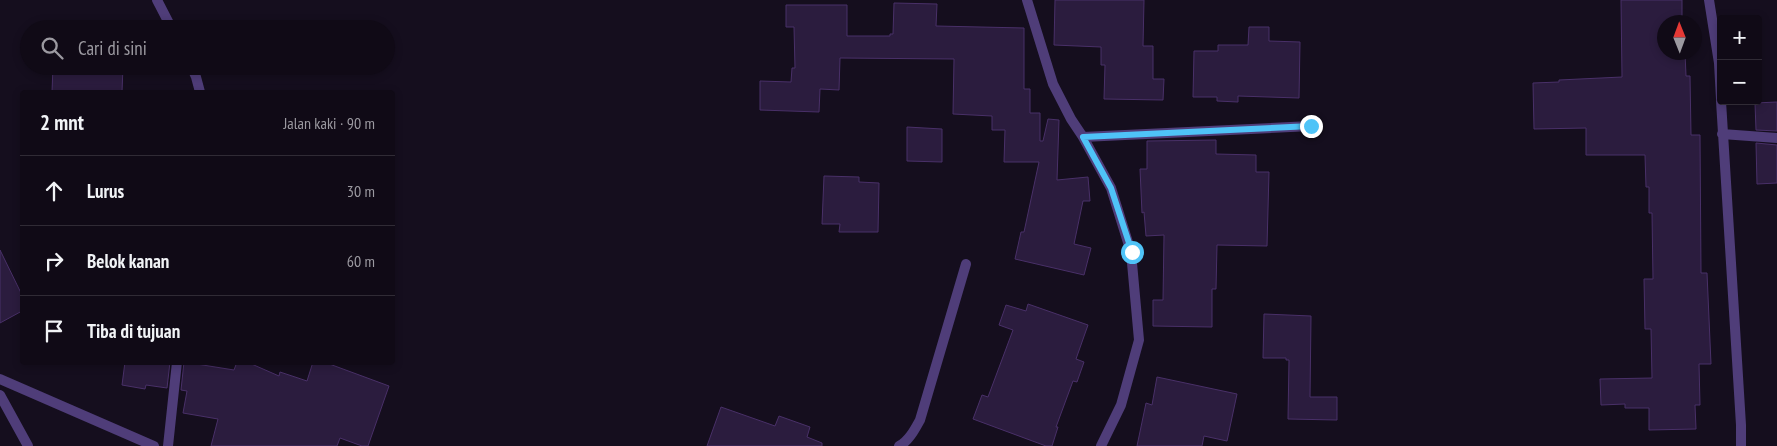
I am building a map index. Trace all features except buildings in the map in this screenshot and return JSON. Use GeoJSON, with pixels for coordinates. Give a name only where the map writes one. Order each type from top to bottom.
{"type":"FeatureCollection","features":[{"type":"Feature","properties":{"kind":"street"},"geometry":{"type":"LineString","coordinates":[[157,0],[167,20]]}},
{"type":"Feature","properties":{"kind":"street"},"geometry":{"type":"LineString","coordinates":[[1027,0],[1053,84],[1111,188],[1132,252],[1139,340],[1121,405],[1101,446]]}},
{"type":"Feature","properties":{"kind":"street"},"geometry":{"type":"LineString","coordinates":[[1709,0],[1719,60]]}},
{"type":"Feature","properties":{"kind":"street"},"geometry":{"type":"LineString","coordinates":[[195,75],[199,90]]}},
{"type":"Feature","properties":{"kind":"street"},"geometry":{"type":"LineString","coordinates":[[1721,105],[1734,282],[1742,425],[1741,446]]}},
{"type":"Feature","properties":{"kind":"street"},"geometry":{"type":"LineString","coordinates":[[1083,137],[1311,126]]}},
{"type":"Feature","properties":{"kind":"street"},"geometry":{"type":"LineString","coordinates":[[1722,134],[1777,138]]}},
{"type":"Feature","properties":{"kind":"street"},"geometry":{"type":"LineString","coordinates":[[899,446],[913,432],[920,420],[966,264]]}},
{"type":"Feature","properties":{"kind":"street"},"geometry":{"type":"LineString","coordinates":[[168,446],[177,365]]}},
{"type":"Feature","properties":{"kind":"street"},"geometry":{"type":"LineString","coordinates":[[0,379],[154,446]]}},
{"type":"Feature","properties":{"kind":"street"},"geometry":{"type":"LineString","coordinates":[[0,395],[28,446]]}},
{"type":"Feature","properties":{"kind":"route"},"geometry":{"type":"LineString","coordinates":[[1132,252],[1111,188],[1083,137],[1311,126]]}}]}
